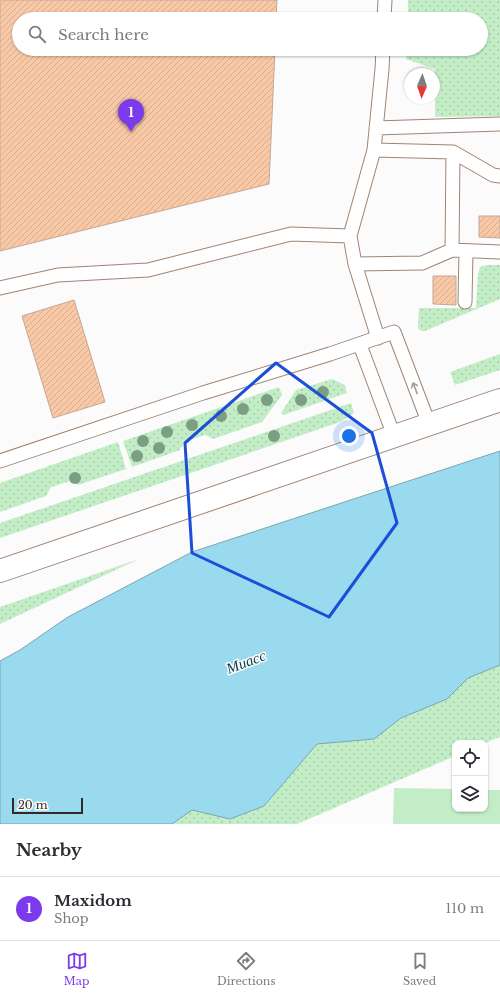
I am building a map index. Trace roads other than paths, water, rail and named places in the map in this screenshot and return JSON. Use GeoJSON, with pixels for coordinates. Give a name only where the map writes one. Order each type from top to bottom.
{"type":"FeatureCollection","features":[{"type":"Feature","properties":{"kind":"street"},"geometry":{"type":"LineString","coordinates":[[0,571],[500,400]]}},
{"type":"Feature","properties":{"kind":"lane"},"geometry":{"type":"LineString","coordinates":[[384,12],[385,0]]}},
{"type":"Feature","properties":{"kind":"lane"},"geometry":{"type":"LineString","coordinates":[[378,338],[355,264],[350,236],[374,150],[383,56]]}},
{"type":"Feature","properties":{"kind":"lane"},"geometry":{"type":"LineString","coordinates":[[376,128],[500,124]]}},
{"type":"Feature","properties":{"kind":"lane"},"geometry":{"type":"LineString","coordinates":[[374,150],[452,152],[493,175],[500,176]]}},
{"type":"Feature","properties":{"kind":"lane"},"geometry":{"type":"LineString","coordinates":[[452,152],[452,250]]}},
{"type":"Feature","properties":{"kind":"lane"},"geometry":{"type":"LineString","coordinates":[[0,288],[58,275],[148,270],[291,234],[350,236]]}},
{"type":"Feature","properties":{"kind":"lane"},"geometry":{"type":"LineString","coordinates":[[355,264],[422,262],[452,250],[500,252]]}},
{"type":"Feature","properties":{"kind":"lane"},"geometry":{"type":"LineString","coordinates":[[465,302],[466,251]]}},
{"type":"Feature","properties":{"kind":"lane"},"geometry":{"type":"LineString","coordinates":[[0,461],[225,386],[360,345],[394,332],[429,424]]}},
{"type":"Feature","properties":{"kind":"lane"},"geometry":{"type":"LineString","coordinates":[[360,345],[394,436]]}},
{"type":"Feature","properties":{"kind":"water","name":"Миасс"},"geometry":{"type":"Polygon","coordinates":[[[500,451],[500,665],[468,678],[447,699],[401,718],[374,739],[317,744],[264,806],[230,819],[192,810],[172,824],[0,824],[0,661],[20,650],[68,617],[192,552],[500,451]]]}},
{"type":"Feature","properties":{"kind":"place","name":"Maxidom"},"geometry":{"type":"Point","coordinates":[131,132]}}]}
